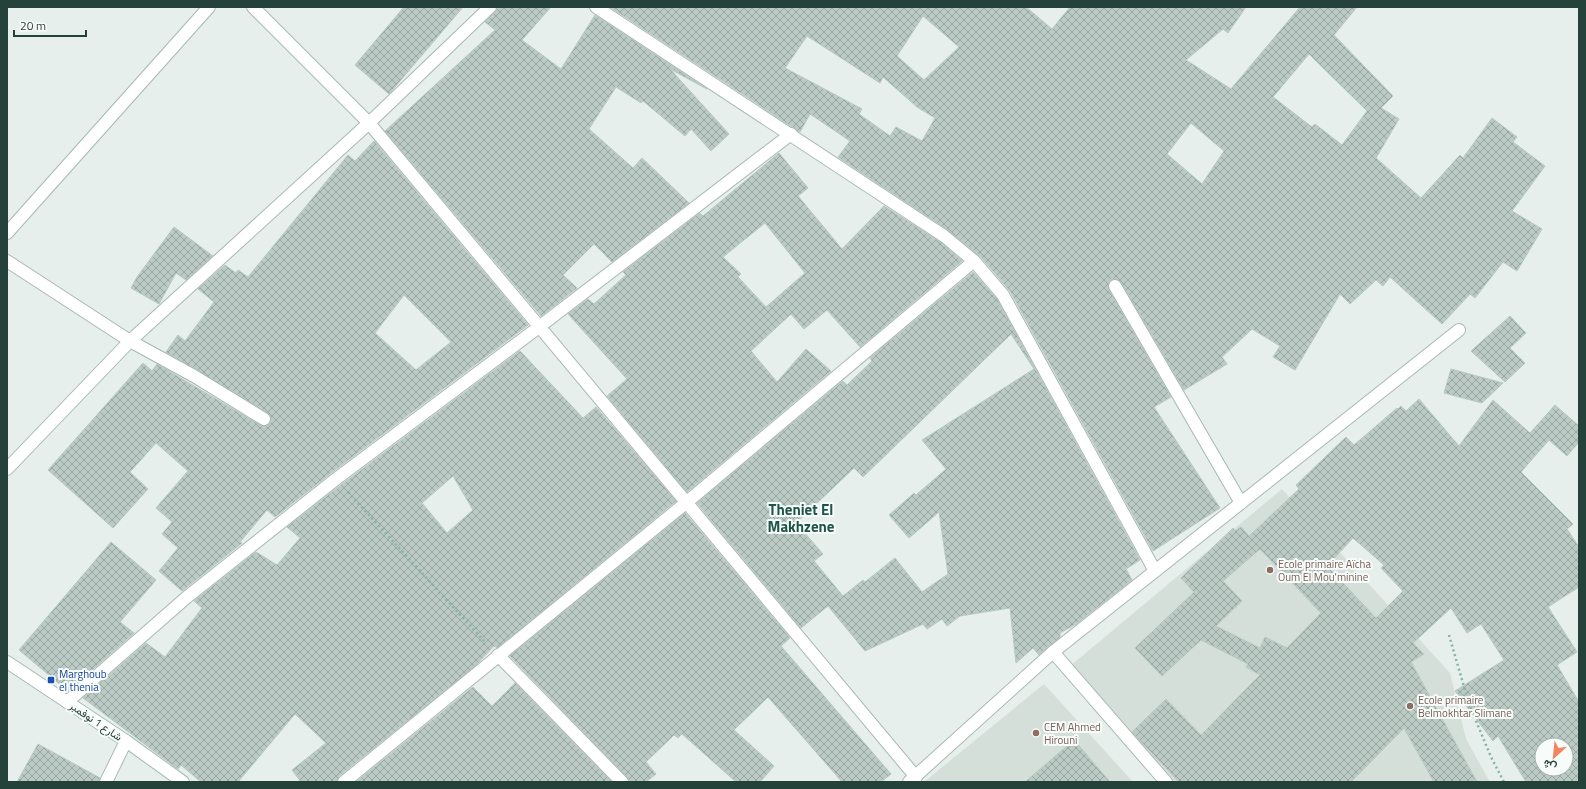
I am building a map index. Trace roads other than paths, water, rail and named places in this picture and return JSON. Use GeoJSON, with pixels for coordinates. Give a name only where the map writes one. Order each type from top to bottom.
{"type":"FeatureCollection","features":[{"type":"Feature","properties":{"kind":"street"},"geometry":{"type":"LineString","coordinates":[[7,233],[209,7]]}},
{"type":"Feature","properties":{"kind":"street"},"geometry":{"type":"LineString","coordinates":[[253,7],[369,123],[687,502],[912,779],[1053,652],[1459,330]]}},
{"type":"Feature","properties":{"kind":"street"},"geometry":{"type":"LineString","coordinates":[[7,469],[130,340],[369,123],[490,7]]}},
{"type":"Feature","properties":{"kind":"street"},"geometry":{"type":"LineString","coordinates":[[596,7],[944,236],[974,261],[1003,295],[1155,571]]}},
{"type":"Feature","properties":{"kind":"street"},"geometry":{"type":"LineString","coordinates":[[67,702],[187,597],[336,479],[540,327],[791,134]]}},
{"type":"Feature","properties":{"kind":"street"},"geometry":{"type":"LineString","coordinates":[[7,261],[130,340],[194,376],[264,419]]}},
{"type":"Feature","properties":{"kind":"street"},"geometry":{"type":"LineString","coordinates":[[344,782],[687,502],[974,261]]}},
{"type":"Feature","properties":{"kind":"street"},"geometry":{"type":"LineString","coordinates":[[1115,286],[1241,503]]}},
{"type":"Feature","properties":{"kind":"street"},"geometry":{"type":"LineString","coordinates":[[1053,652],[1166,782]]}},
{"type":"Feature","properties":{"kind":"street"},"geometry":{"type":"LineString","coordinates":[[498,655],[622,782]]}},
{"type":"Feature","properties":{"kind":"street","name":"شارع 1 نوفمبر"},"geometry":{"type":"LineString","coordinates":[[7,662],[126,741],[183,782]]}},
{"type":"Feature","properties":{"kind":"street"},"geometry":{"type":"LineString","coordinates":[[106,782],[126,741]]}},
{"type":"Feature","properties":{"kind":"place","name":"Ecole primaire Aïcha Oum El Mou'minine"},"geometry":{"type":"Point","coordinates":[1270,570]}},
{"type":"Feature","properties":{"kind":"place","name":"Marghoub el thenia"},"geometry":{"type":"Point","coordinates":[51,680]}},
{"type":"Feature","properties":{"kind":"place","name":"Ecole primaire Belmokhtar Slimane"},"geometry":{"type":"Point","coordinates":[1410,706]}},
{"type":"Feature","properties":{"kind":"place","name":"CEM Ahmed Hirouni"},"geometry":{"type":"Point","coordinates":[1036,733]}},
{"type":"Feature","properties":{"kind":"district","name":"Theniet El Makhzene"},"geometry":{"type":"Point","coordinates":[801,518]}}]}
